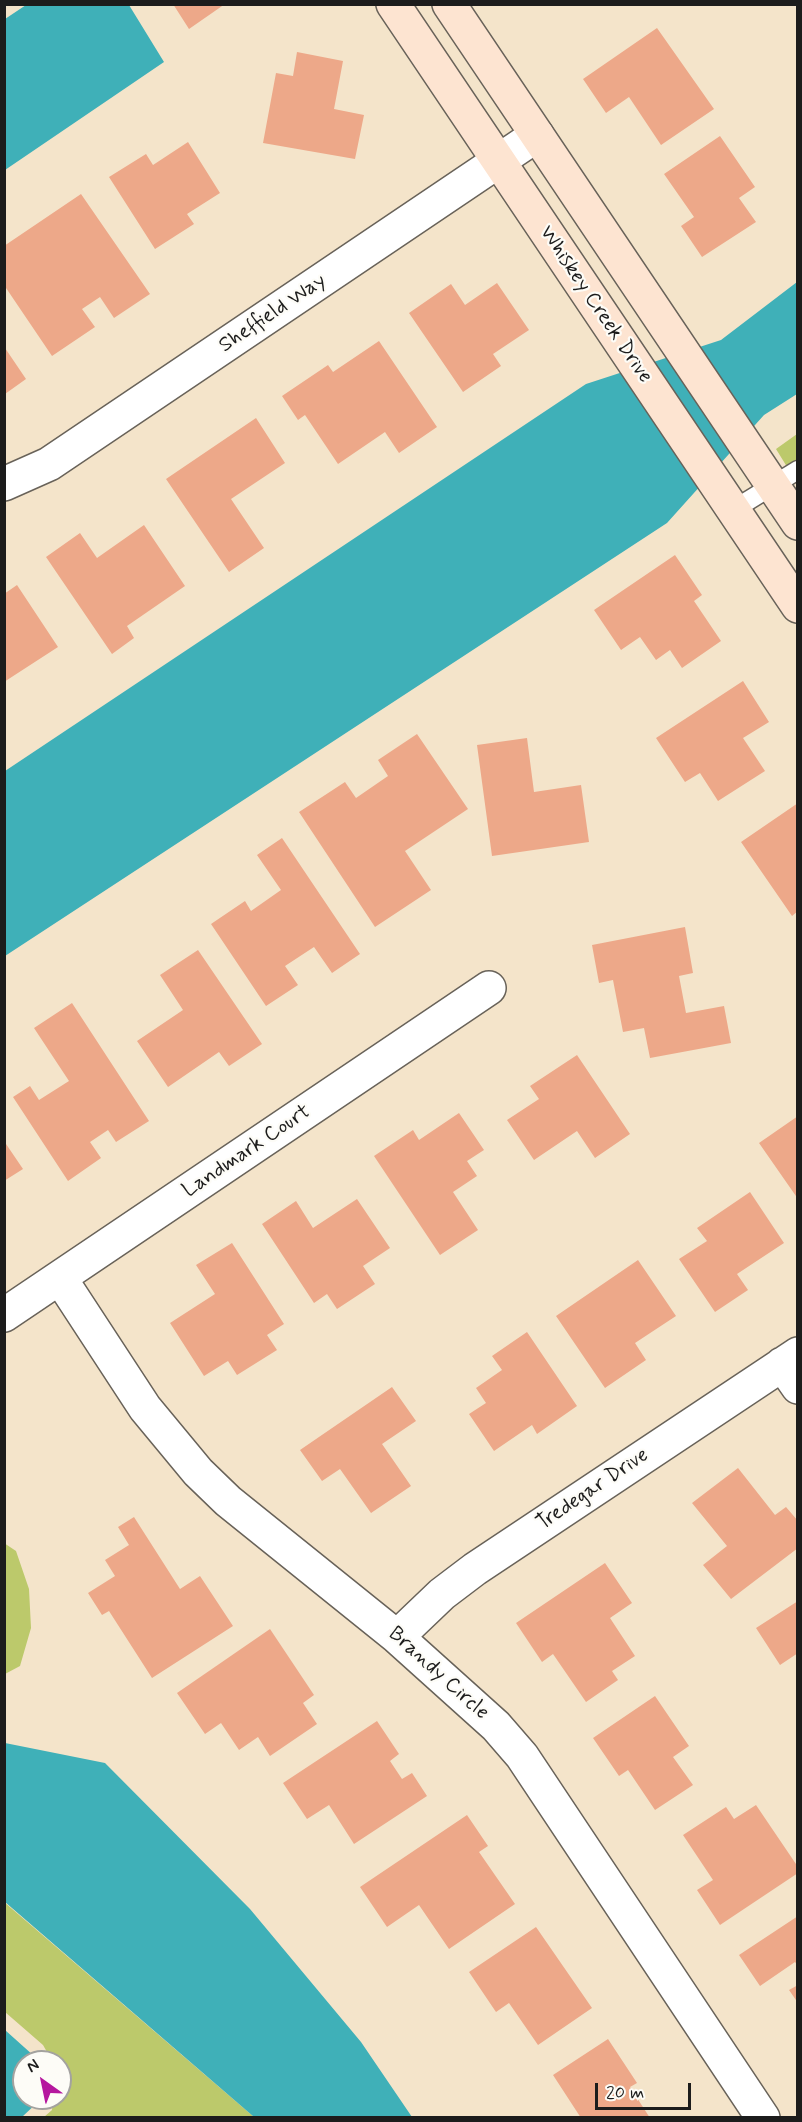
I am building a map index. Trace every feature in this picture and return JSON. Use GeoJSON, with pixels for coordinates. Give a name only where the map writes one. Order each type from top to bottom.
{"type":"FeatureCollection","features":[{"type":"Feature","properties":{"kind":"street","name":"Whiskey Creek Drive"},"geometry":{"type":"LineString","coordinates":[[393,4],[798,606]]}},
{"type":"Feature","properties":{"kind":"street"},"geometry":{"type":"LineString","coordinates":[[449,4],[666,326],[775,472],[798,523]]}},
{"type":"Feature","properties":{"kind":"street","name":"Sheffield Way"},"geometry":{"type":"LineString","coordinates":[[4,484],[49,464],[537,135]]}},
{"type":"Feature","properties":{"kind":"street","name":"Landmark Court"},"geometry":{"type":"LineString","coordinates":[[4,1316],[489,988]]}},
{"type":"Feature","properties":{"kind":"street","name":"Brandy Circle"},"geometry":{"type":"LineString","coordinates":[[60,1278],[145,1408],[198,1472],[228,1501],[397,1637],[496,1726],[522,1756],[763,2118]]}},
{"type":"Feature","properties":{"kind":"street","name":"Tredegar Drive"},"geometry":{"type":"LineString","coordinates":[[397,1637],[442,1594],[475,1569],[792,1368]]}},
{"type":"Feature","properties":{"kind":"lane"},"geometry":{"type":"LineString","coordinates":[[726,500],[775,472]]}},
{"type":"Feature","properties":{"kind":"green space"},"geometry":{"type":"Polygon","coordinates":[[[797,434],[797,483],[776,449],[797,434]]]}},
{"type":"Feature","properties":{"kind":"green space"},"geometry":{"type":"Polygon","coordinates":[[[4,1543],[16,1551],[29,1589],[31,1628],[20,1666],[5,1674],[4,1543]]]}},
{"type":"Feature","properties":{"kind":"green space"},"geometry":{"type":"Polygon","coordinates":[[[4,1902],[254,2117],[44,2117],[52,2110],[72,2110],[72,2050],[46,2050],[5,2012],[4,1902]]]}},
{"type":"Feature","properties":{"kind":"water"},"geometry":{"type":"Polygon","coordinates":[[[26,5],[129,5],[164,62],[5,170],[5,19],[26,5]]]}},
{"type":"Feature","properties":{"kind":"water"},"geometry":{"type":"Polygon","coordinates":[[[797,282],[797,394],[764,415],[667,523],[5,956],[5,771],[586,384],[721,340],[797,282]]]}},
{"type":"Feature","properties":{"kind":"water"},"geometry":{"type":"Polygon","coordinates":[[[5,1743],[105,1763],[250,1909],[361,2042],[412,2117],[254,2117],[5,1902],[5,1743]]]}},
{"type":"Feature","properties":{"kind":"water"},"geometry":{"type":"Polygon","coordinates":[[[5,2030],[27,2050],[12,2050],[12,2110],[29,2110],[22,2117],[5,2117],[5,2030]]]}},
{"type":"Feature","properties":{"kind":"building"},"geometry":{"type":"Polygon","coordinates":[[[173,4],[225,4],[189,29],[173,4]]]}},
{"type":"Feature","properties":{"kind":"building"},"geometry":{"type":"Polygon","coordinates":[[[657,28],[714,109],[661,145],[629,97],[606,113],[583,79],[657,28]]]}},
{"type":"Feature","properties":{"kind":"building"},"geometry":{"type":"Polygon","coordinates":[[[297,52],[343,61],[334,109],[364,115],[355,159],[263,143],[276,73],[293,76],[297,52]]]}},
{"type":"Feature","properties":{"kind":"building"},"geometry":{"type":"Polygon","coordinates":[[[720,136],[755,187],[739,198],[756,222],[702,257],[681,226],[694,217],[664,174],[720,136]]]}},
{"type":"Feature","properties":{"kind":"building"},"geometry":{"type":"Polygon","coordinates":[[[188,142],[220,193],[187,214],[194,224],[155,249],[109,177],[146,154],[153,165],[188,142]]]}},
{"type":"Feature","properties":{"kind":"building"},"geometry":{"type":"Polygon","coordinates":[[[81,194],[150,294],[114,318],[100,297],[82,309],[95,327],[52,356],[4,285],[4,246],[81,194]]]}},
{"type":"Feature","properties":{"kind":"building"},"geometry":{"type":"Polygon","coordinates":[[[497,283],[529,330],[493,354],[501,366],[463,392],[409,313],[451,284],[465,305],[497,283]]]}},
{"type":"Feature","properties":{"kind":"building"},"geometry":{"type":"Polygon","coordinates":[[[379,341],[437,427],[399,453],[385,432],[338,464],[305,415],[298,420],[282,396],[328,365],[333,372],[379,341]]]}},
{"type":"Feature","properties":{"kind":"building"},"geometry":{"type":"Polygon","coordinates":[[[5,348],[26,379],[5,394],[5,348]]]}},
{"type":"Feature","properties":{"kind":"building"},"geometry":{"type":"Polygon","coordinates":[[[256,418],[285,463],[231,499],[264,548],[229,572],[166,479],[256,418]]]}},
{"type":"Feature","properties":{"kind":"building"},"geometry":{"type":"Polygon","coordinates":[[[144,525],[185,586],[127,626],[134,638],[112,654],[46,557],[80,533],[97,558],[144,525]]]}},
{"type":"Feature","properties":{"kind":"building"},"geometry":{"type":"Polygon","coordinates":[[[675,555],[702,595],[694,601],[721,641],[682,668],[670,650],[656,660],[640,637],[621,650],[594,610],[675,555]]]}},
{"type":"Feature","properties":{"kind":"building"},"geometry":{"type":"Polygon","coordinates":[[[17,585],[58,647],[4,682],[4,594],[17,585]]]}},
{"type":"Feature","properties":{"kind":"building"},"geometry":{"type":"Polygon","coordinates":[[[743,681],[769,722],[743,738],[765,771],[718,801],[700,773],[685,782],[656,738],[743,681]]]}},
{"type":"Feature","properties":{"kind":"building"},"geometry":{"type":"Polygon","coordinates":[[[417,734],[468,809],[405,851],[431,890],[375,927],[299,812],[345,782],[356,798],[388,776],[378,760],[417,734]]]}},
{"type":"Feature","properties":{"kind":"building"},"geometry":{"type":"Polygon","coordinates":[[[527,738],[534,792],[581,785],[589,842],[492,856],[477,745],[527,738]]]}},
{"type":"Feature","properties":{"kind":"building"},"geometry":{"type":"Polygon","coordinates":[[[798,803],[798,911],[792,916],[741,842],[798,803]]]}},
{"type":"Feature","properties":{"kind":"building"},"geometry":{"type":"Polygon","coordinates":[[[282,838],[360,954],[332,973],[314,947],[285,966],[298,985],[266,1006],[211,924],[245,901],[251,911],[281,890],[257,855],[282,838]]]}},
{"type":"Feature","properties":{"kind":"building"},"geometry":{"type":"Polygon","coordinates":[[[685,927],[693,973],[679,976],[686,1013],[724,1006],[731,1043],[650,1058],[644,1028],[623,1032],[613,980],[599,983],[592,945],[685,927]]]}},
{"type":"Feature","properties":{"kind":"building"},"geometry":{"type":"Polygon","coordinates":[[[198,950],[262,1044],[229,1066],[219,1052],[168,1087],[137,1041],[183,1010],[160,975],[198,950]]]}},
{"type":"Feature","properties":{"kind":"building"},"geometry":{"type":"Polygon","coordinates":[[[72,1003],[149,1121],[116,1142],[108,1130],[90,1142],[101,1158],[68,1181],[13,1097],[30,1086],[39,1100],[69,1081],[34,1028],[72,1003]]]}},
{"type":"Feature","properties":{"kind":"building"},"geometry":{"type":"Polygon","coordinates":[[[577,1055],[630,1134],[595,1158],[577,1131],[534,1160],[507,1120],[539,1099],[530,1086],[577,1055]]]}},
{"type":"Feature","properties":{"kind":"building"},"geometry":{"type":"Polygon","coordinates":[[[459,1113],[484,1150],[467,1161],[477,1176],[453,1192],[478,1230],[440,1255],[374,1156],[413,1130],[419,1140],[459,1113]]]}},
{"type":"Feature","properties":{"kind":"building"},"geometry":{"type":"Polygon","coordinates":[[[798,1116],[798,1199],[759,1143],[798,1116]]]}},
{"type":"Feature","properties":{"kind":"building"},"geometry":{"type":"Polygon","coordinates":[[[4,1141],[23,1169],[4,1181],[4,1141]]]}},
{"type":"Feature","properties":{"kind":"building"},"geometry":{"type":"Polygon","coordinates":[[[750,1192],[784,1243],[737,1274],[748,1290],[715,1312],[679,1259],[707,1241],[697,1228],[750,1192]]]}},
{"type":"Feature","properties":{"kind":"building"},"geometry":{"type":"Polygon","coordinates":[[[357,1199],[390,1248],[363,1266],[375,1284],[337,1309],[327,1294],[314,1303],[262,1224],[296,1201],[313,1228],[357,1199]]]}},
{"type":"Feature","properties":{"kind":"building"},"geometry":{"type":"Polygon","coordinates":[[[232,1243],[284,1324],[267,1335],[277,1350],[237,1375],[228,1361],[204,1376],[170,1323],[215,1294],[196,1265],[232,1243]]]}},
{"type":"Feature","properties":{"kind":"building"},"geometry":{"type":"Polygon","coordinates":[[[638,1260],[676,1316],[635,1343],[646,1360],[605,1388],[556,1316],[638,1260]]]}},
{"type":"Feature","properties":{"kind":"building"},"geometry":{"type":"Polygon","coordinates":[[[527,1332],[577,1406],[537,1434],[532,1425],[494,1451],[469,1414],[486,1403],[476,1388],[502,1370],[492,1356],[527,1332]]]}},
{"type":"Feature","properties":{"kind":"building"},"geometry":{"type":"Polygon","coordinates":[[[392,1387],[416,1421],[382,1444],[411,1486],[371,1513],[340,1469],[322,1481],[300,1450],[392,1387]]]}},
{"type":"Feature","properties":{"kind":"building"},"geometry":{"type":"Polygon","coordinates":[[[738,1468],[775,1515],[786,1507],[798,1521],[798,1548],[731,1599],[703,1565],[727,1546],[692,1503],[738,1468]]]}},
{"type":"Feature","properties":{"kind":"building"},"geometry":{"type":"Polygon","coordinates":[[[134,1517],[180,1589],[200,1576],[233,1626],[152,1678],[109,1611],[102,1615],[88,1593],[115,1576],[105,1560],[129,1545],[118,1527],[134,1517]]]}},
{"type":"Feature","properties":{"kind":"building"},"geometry":{"type":"Polygon","coordinates":[[[605,1563],[632,1603],[610,1618],[635,1656],[612,1671],[618,1680],[586,1702],[553,1654],[542,1662],[516,1623],[605,1563]]]}},
{"type":"Feature","properties":{"kind":"building"},"geometry":{"type":"Polygon","coordinates":[[[798,1601],[798,1653],[780,1665],[756,1628],[798,1601]]]}},
{"type":"Feature","properties":{"kind":"building"},"geometry":{"type":"Polygon","coordinates":[[[270,1629],[314,1695],[303,1703],[317,1724],[270,1756],[258,1737],[239,1750],[221,1723],[205,1734],[177,1693],[270,1629]]]}},
{"type":"Feature","properties":{"kind":"building"},"geometry":{"type":"Polygon","coordinates":[[[655,1696],[689,1746],[673,1757],[693,1785],[655,1810],[628,1770],[619,1776],[593,1738],[655,1696]]]}},
{"type":"Feature","properties":{"kind":"building"},"geometry":{"type":"Polygon","coordinates":[[[377,1721],[399,1754],[390,1761],[402,1779],[412,1773],[427,1796],[354,1844],[329,1805],[307,1819],[283,1783],[377,1721]]]}},
{"type":"Feature","properties":{"kind":"building"},"geometry":{"type":"Polygon","coordinates":[[[756,1805],[798,1867],[798,1873],[720,1925],[697,1890],[713,1880],[683,1835],[726,1807],[734,1819],[756,1805]]]}},
{"type":"Feature","properties":{"kind":"building"},"geometry":{"type":"Polygon","coordinates":[[[467,1815],[488,1846],[479,1852],[515,1904],[449,1949],[419,1905],[387,1927],[360,1887],[467,1815]]]}},
{"type":"Feature","properties":{"kind":"building"},"geometry":{"type":"Polygon","coordinates":[[[798,1916],[798,1966],[795,1962],[760,1986],[739,1955],[798,1916]]]}},
{"type":"Feature","properties":{"kind":"building"},"geometry":{"type":"Polygon","coordinates":[[[536,1927],[592,2008],[538,2045],[509,2003],[496,2012],[469,1972],[536,1927]]]}},
{"type":"Feature","properties":{"kind":"building"},"geometry":{"type":"Polygon","coordinates":[[[798,1985],[798,2003],[789,1990],[798,1985]]]}},
{"type":"Feature","properties":{"kind":"building"},"geometry":{"type":"Polygon","coordinates":[[[608,2039],[637,2083],[630,2087],[650,2118],[581,2118],[553,2075],[608,2039]]]}}]}
